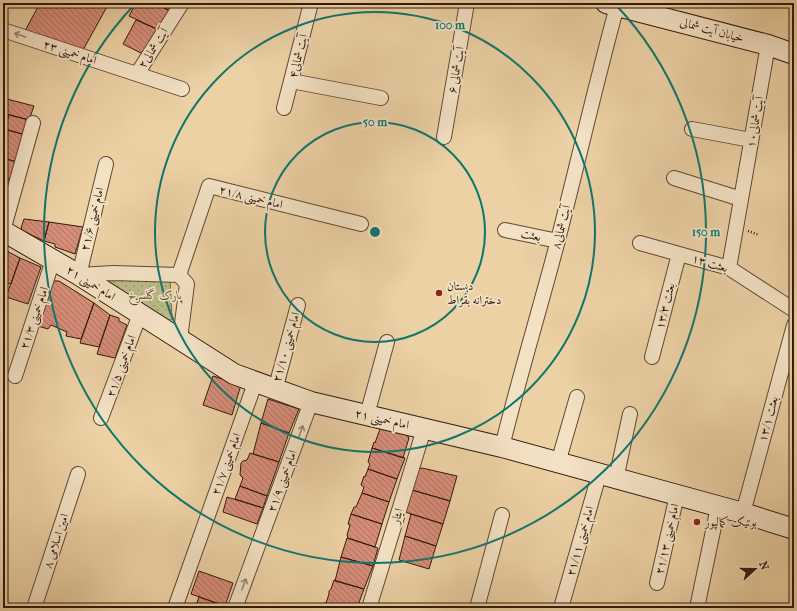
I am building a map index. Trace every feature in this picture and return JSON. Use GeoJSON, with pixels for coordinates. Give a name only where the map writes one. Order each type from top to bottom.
{"type":"FeatureCollection","features":[{"type":"Feature","properties":{"kind":"street","name":"آیت شمالی۲"},"geometry":{"type":"LineString","coordinates":[[136,74],[182,3]]}},
{"type":"Feature","properties":{"kind":"street","name":"آیت شمالی۴"},"geometry":{"type":"LineString","coordinates":[[284,108],[311,3]]}},
{"type":"Feature","properties":{"kind":"street","name":"آیت شمالی ۶"},"geometry":{"type":"LineString","coordinates":[[444,137],[467,3]]}},
{"type":"Feature","properties":{"kind":"street","name":"خیابان آیت شمالی"},"geometry":{"type":"LineString","coordinates":[[612,4],[768,45],[794,54]]}},
{"type":"Feature","properties":{"kind":"street","name":"آیت شمالی۸"},"geometry":{"type":"LineString","coordinates":[[502,447],[516,389],[558,241],[594,94],[612,4]]}},
{"type":"Feature","properties":{"kind":"street","name":"امام خمینی ۲۳"},"geometry":{"type":"LineString","coordinates":[[3,30],[182,89]]}},
{"type":"Feature","properties":{"kind":"street","name":"آیت شمالی۱۰"},"geometry":{"type":"LineString","coordinates":[[730,268],[768,45]]}},
{"type":"Feature","properties":{"kind":"street"},"geometry":{"type":"LineString","coordinates":[[291,81],[381,98]]}},
{"type":"Feature","properties":{"kind":"street"},"geometry":{"type":"LineString","coordinates":[[3,231],[33,123]]}},
{"type":"Feature","properties":{"kind":"street"},"geometry":{"type":"LineString","coordinates":[[692,129],[751,140]]}},
{"type":"Feature","properties":{"kind":"street","name":"امام خمینی ۲۱/۶"},"geometry":{"type":"LineString","coordinates":[[79,275],[106,164]]}},
{"type":"Feature","properties":{"kind":"street"},"geometry":{"type":"LineString","coordinates":[[674,178],[741,199]]}},
{"type":"Feature","properties":{"kind":"street","name":"امام خمینی ۲۱/۸"},"geometry":{"type":"LineString","coordinates":[[179,275],[210,186],[361,224]]}},
{"type":"Feature","properties":{"kind":"street","name":"بعثت"},"geometry":{"type":"LineString","coordinates":[[505,230],[558,241]]}},
{"type":"Feature","properties":{"kind":"street","name":"امام خمینی ۲۱"},"geometry":{"type":"LineString","coordinates":[[3,231],[79,275],[234,374],[274,390],[311,402],[502,447],[607,477],[743,513],[794,529]]}},
{"type":"Feature","properties":{"kind":"street","name":"بعثت ۱۳"},"geometry":{"type":"LineString","coordinates":[[640,243],[730,268],[794,310]]}},
{"type":"Feature","properties":{"kind":"street","name":"بعثت ۱۳/۳"},"geometry":{"type":"LineString","coordinates":[[652,357],[679,254]]}},
{"type":"Feature","properties":{"kind":"street","name":"امام خمینی ۲۱/۳"},"geometry":{"type":"LineString","coordinates":[[15,376],[53,260]]}},
{"type":"Feature","properties":{"kind":"street"},"geometry":{"type":"LineString","coordinates":[[79,275],[113,273],[179,275],[188,284],[180,339]]}},
{"type":"Feature","properties":{"kind":"street","name":"امام خمینی ۲۱/۱۰"},"geometry":{"type":"LineString","coordinates":[[274,390],[298,304]]}},
{"type":"Feature","properties":{"kind":"street","name":"امام خمینی ۲۱/۵"},"geometry":{"type":"LineString","coordinates":[[101,418],[140,314]]}},
{"type":"Feature","properties":{"kind":"street","name":"بعثت ۱۳/۱"},"geometry":{"type":"LineString","coordinates":[[743,513],[794,324]]}},
{"type":"Feature","properties":{"kind":"street"},"geometry":{"type":"LineString","coordinates":[[367,415],[387,342]]}},
{"type":"Feature","properties":{"kind":"street","name":"امام خمینی ۲۱/۷"},"geometry":{"type":"LineString","coordinates":[[175,608],[255,382]]}},
{"type":"Feature","properties":{"kind":"street"},"geometry":{"type":"LineString","coordinates":[[558,463],[577,396]]}},
{"type":"Feature","properties":{"kind":"street","name":"امام خمینی ۲۱/۹"},"geometry":{"type":"LineString","coordinates":[[235,608],[311,402]]}},
{"type":"Feature","properties":{"kind":"street","name":"امام خمینی ۲۱/۱۱"},"geometry":{"type":"LineString","coordinates":[[561,608],[630,414]]}},
{"type":"Feature","properties":{"kind":"street","name":"ایثار"},"geometry":{"type":"LineString","coordinates":[[369,606],[424,429]]}},
{"type":"Feature","properties":{"kind":"street","name":"امین اسلامی ۸"},"geometry":{"type":"LineString","coordinates":[[34,608],[78,474]]}},
{"type":"Feature","properties":{"kind":"street","name":"امام خمینی ۲۱/۱۳"},"geometry":{"type":"LineString","coordinates":[[657,582],[676,495]]}},
{"type":"Feature","properties":{"kind":"street"},"geometry":{"type":"LineString","coordinates":[[697,608],[718,507]]}},
{"type":"Feature","properties":{"kind":"street"},"geometry":{"type":"LineString","coordinates":[[477,608],[502,515]]}},
{"type":"Feature","properties":{"kind":"green space","name":"پارک گلسرخ"},"geometry":{"type":"Polygon","coordinates":[[[106,280],[170,280],[172,319],[168,321],[106,280]]]}},
{"type":"Feature","properties":{"kind":"building"},"geometry":{"type":"Polygon","coordinates":[[[3,3],[10,3],[4,15],[3,15],[3,3]]]}},
{"type":"Feature","properties":{"kind":"building"},"geometry":{"type":"Polygon","coordinates":[[[40,3],[109,3],[83,50],[25,31],[40,3]]]}},
{"type":"Feature","properties":{"kind":"building"},"geometry":{"type":"Polygon","coordinates":[[[136,3],[155,3],[170,11],[159,30],[129,16],[136,3]]]}},
{"type":"Feature","properties":{"kind":"building"},"geometry":{"type":"Polygon","coordinates":[[[155,3],[174,3],[170,11],[155,3]]]}},
{"type":"Feature","properties":{"kind":"building"},"geometry":{"type":"Polygon","coordinates":[[[136,20],[159,30],[143,54],[123,44],[136,20]]]}},
{"type":"Feature","properties":{"kind":"building"},"geometry":{"type":"Polygon","coordinates":[[[3,98],[34,106],[29,120],[3,113],[3,98]]]}},
{"type":"Feature","properties":{"kind":"building"},"geometry":{"type":"Polygon","coordinates":[[[9,115],[29,120],[26,135],[5,129],[9,115]]]}},
{"type":"Feature","properties":{"kind":"building"},"geometry":{"type":"Polygon","coordinates":[[[3,129],[26,135],[17,162],[3,158],[3,129]]]}},
{"type":"Feature","properties":{"kind":"building"},"geometry":{"type":"Polygon","coordinates":[[[3,158],[17,162],[12,180],[3,178],[3,158]]]}},
{"type":"Feature","properties":{"kind":"building"},"geometry":{"type":"Polygon","coordinates":[[[3,178],[12,180],[3,205],[3,178]]]}},
{"type":"Feature","properties":{"kind":"building"},"geometry":{"type":"Polygon","coordinates":[[[24,219],[49,222],[44,241],[23,231],[21,228],[24,219]]]}},
{"type":"Feature","properties":{"kind":"building"},"geometry":{"type":"Polygon","coordinates":[[[49,222],[83,227],[75,254],[55,247],[55,244],[44,241],[49,222]]]}},
{"type":"Feature","properties":{"kind":"building"},"geometry":{"type":"Polygon","coordinates":[[[3,249],[20,258],[11,284],[3,282],[3,249]]]}},
{"type":"Feature","properties":{"kind":"building"},"geometry":{"type":"Polygon","coordinates":[[[20,258],[41,267],[28,304],[6,297],[20,258]]]}},
{"type":"Feature","properties":{"kind":"building"},"geometry":{"type":"Polygon","coordinates":[[[52,281],[59,281],[94,303],[81,339],[66,336],[67,332],[51,325],[48,329],[38,326],[52,281]]]}},
{"type":"Feature","properties":{"kind":"building"},"geometry":{"type":"Polygon","coordinates":[[[94,303],[110,315],[99,347],[80,343],[94,303]]]}},
{"type":"Feature","properties":{"kind":"building"},"geometry":{"type":"Polygon","coordinates":[[[110,315],[119,318],[119,321],[127,325],[115,358],[97,354],[110,315]]]}},
{"type":"Feature","properties":{"kind":"building"},"geometry":{"type":"Polygon","coordinates":[[[213,376],[241,385],[232,415],[203,405],[213,376]]]}},
{"type":"Feature","properties":{"kind":"building"},"geometry":{"type":"Polygon","coordinates":[[[268,399],[299,409],[289,433],[261,423],[268,399]]]}},
{"type":"Feature","properties":{"kind":"building"},"geometry":{"type":"Polygon","coordinates":[[[261,423],[289,433],[279,462],[253,454],[261,423]]]}},
{"type":"Feature","properties":{"kind":"building"},"geometry":{"type":"Polygon","coordinates":[[[381,426],[408,435],[409,438],[403,458],[372,448],[381,426]]]}},
{"type":"Feature","properties":{"kind":"building"},"geometry":{"type":"Polygon","coordinates":[[[372,448],[405,458],[397,479],[368,469],[370,464],[368,462],[372,448]]]}},
{"type":"Feature","properties":{"kind":"building"},"geometry":{"type":"Polygon","coordinates":[[[250,453],[279,462],[267,496],[240,486],[243,478],[240,475],[241,463],[247,460],[250,453]]]}},
{"type":"Feature","properties":{"kind":"building"},"geometry":{"type":"Polygon","coordinates":[[[422,468],[457,476],[450,501],[412,490],[416,470],[422,468]]]}},
{"type":"Feature","properties":{"kind":"building"},"geometry":{"type":"Polygon","coordinates":[[[368,469],[397,479],[389,502],[362,493],[364,487],[361,485],[368,469]]]}},
{"type":"Feature","properties":{"kind":"building"},"geometry":{"type":"Polygon","coordinates":[[[240,486],[267,496],[263,508],[235,499],[240,486]]]}},
{"type":"Feature","properties":{"kind":"building"},"geometry":{"type":"Polygon","coordinates":[[[412,490],[450,501],[443,524],[402,511],[412,490]]]}},
{"type":"Feature","properties":{"kind":"building"},"geometry":{"type":"Polygon","coordinates":[[[362,493],[389,502],[382,524],[351,514],[362,493]]]}},
{"type":"Feature","properties":{"kind":"building"},"geometry":{"type":"Polygon","coordinates":[[[227,497],[263,508],[257,524],[223,512],[227,497]]]}},
{"type":"Feature","properties":{"kind":"building"},"geometry":{"type":"Polygon","coordinates":[[[351,514],[382,524],[375,547],[348,538],[347,535],[350,525],[348,524],[351,514]]]}},
{"type":"Feature","properties":{"kind":"building"},"geometry":{"type":"Polygon","coordinates":[[[411,514],[443,524],[436,546],[405,536],[411,514]]]}},
{"type":"Feature","properties":{"kind":"building"},"geometry":{"type":"Polygon","coordinates":[[[405,536],[436,546],[429,569],[399,560],[405,536]]]}},
{"type":"Feature","properties":{"kind":"building"},"geometry":{"type":"Polygon","coordinates":[[[347,538],[378,548],[373,566],[341,557],[347,538]]]}},
{"type":"Feature","properties":{"kind":"building"},"geometry":{"type":"Polygon","coordinates":[[[341,557],[373,566],[364,589],[335,581],[341,557]]]}},
{"type":"Feature","properties":{"kind":"building"},"geometry":{"type":"Polygon","coordinates":[[[199,571],[233,583],[225,606],[191,594],[199,571]]]}},
{"type":"Feature","properties":{"kind":"building"},"geometry":{"type":"Polygon","coordinates":[[[334,580],[364,589],[357,608],[340,608],[326,603],[334,580]]]}},
{"type":"Feature","properties":{"kind":"building"},"geometry":{"type":"Polygon","coordinates":[[[199,597],[225,606],[224,608],[195,608],[199,597]]]}},
{"type":"Feature","properties":{"kind":"building"},"geometry":{"type":"Polygon","coordinates":[[[324,603],[326,603],[340,608],[322,608],[324,603]]]}},
{"type":"Feature","properties":{"kind":"place","name":"دبستان دخترانه بقراط"},"geometry":{"type":"Point","coordinates":[439,293]}},
{"type":"Feature","properties":{"kind":"place","name":"بوتیک کمالپور"},"geometry":{"type":"Point","coordinates":[697,522]}}]}
